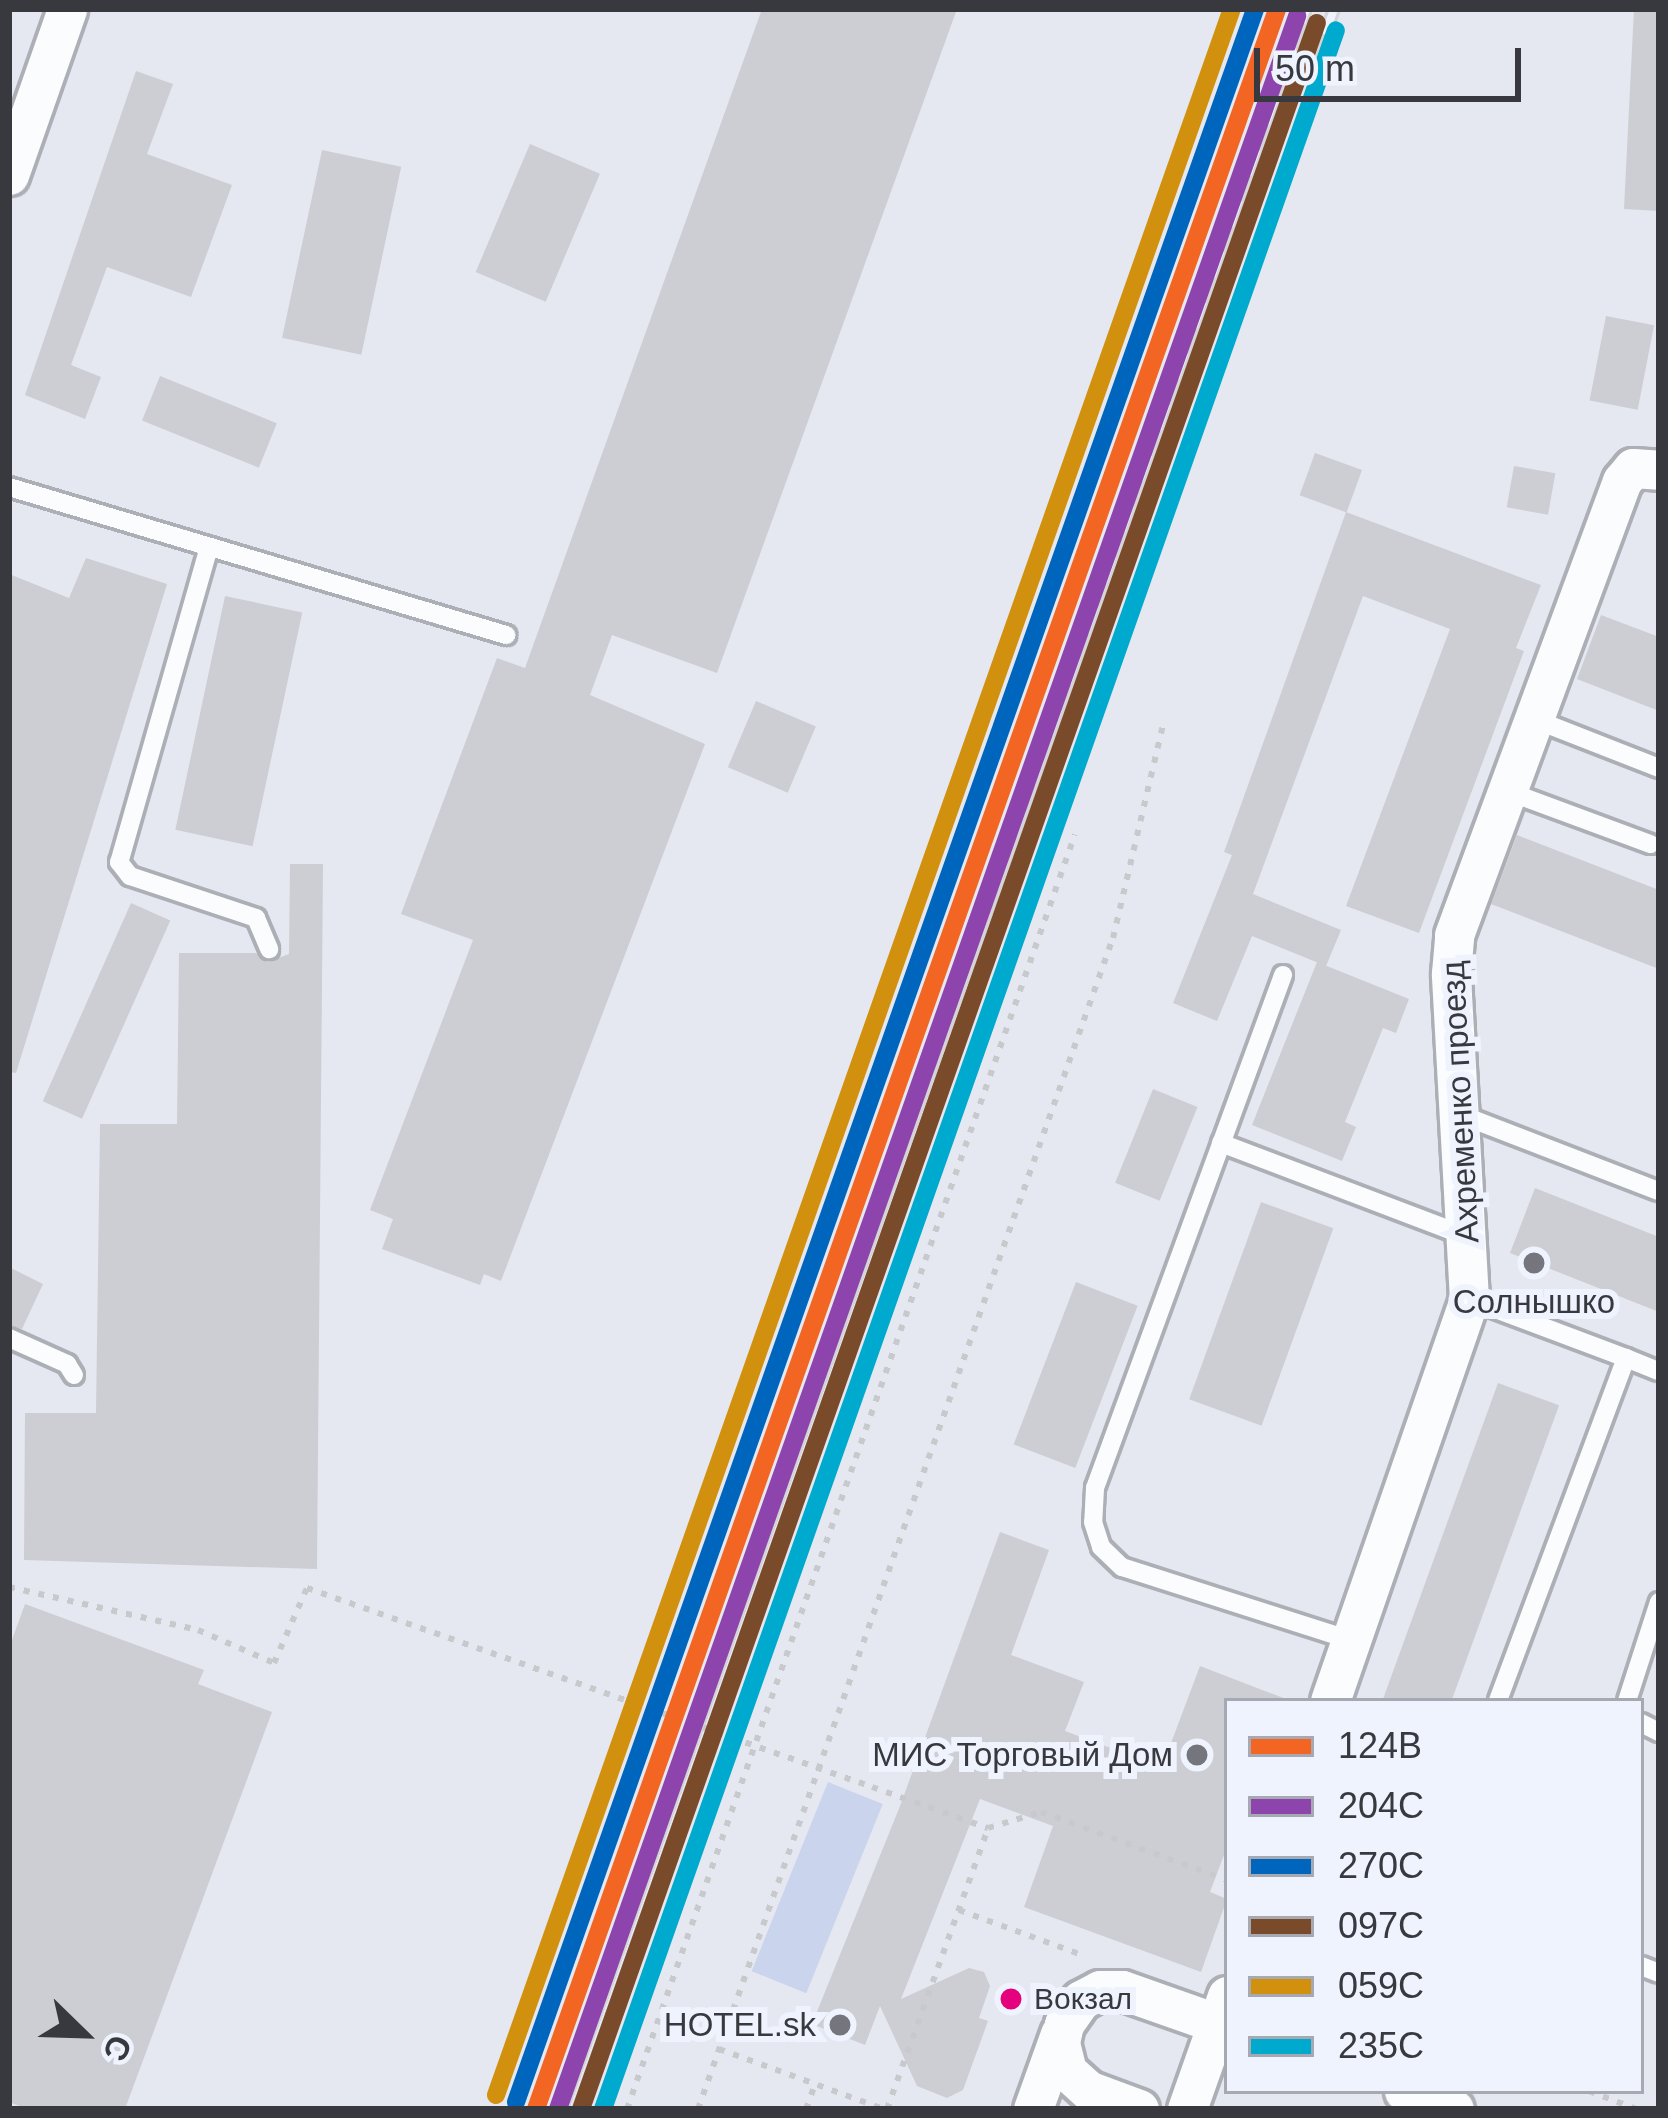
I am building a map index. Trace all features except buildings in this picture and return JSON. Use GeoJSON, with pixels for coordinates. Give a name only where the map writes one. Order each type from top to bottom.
{"type":"FeatureCollection","features":[{"type":"Feature","properties":{"kind":"street"},"geometry":{"type":"LineString","coordinates":[[9,175],[67,9]]}},
{"type":"Feature","properties":{"kind":"street","name":"Ахременко проезд"},"geometry":{"type":"LineString","coordinates":[[1331,1698],[1469,1299],[1452,948],[1622,482],[1634,468],[1659,470]]}},
{"type":"Feature","properties":{"kind":"street"},"geometry":{"type":"LineString","coordinates":[[1033,2109],[1064,2024],[1089,1994],[1111,1988],[1224,2016],[1187,2109]]}},
{"type":"Feature","properties":{"kind":"street"},"geometry":{"type":"LineString","coordinates":[[1064,2024],[1060,2052],[1073,2079],[1139,2109]]}},
{"type":"Feature","properties":{"kind":"street"},"geometry":{"type":"LineString","coordinates":[[1412,2094],[1454,2109]]}},
{"type":"Feature","properties":{"kind":"lane"},"geometry":{"type":"LineString","coordinates":[[9,487],[506,634]]}},
{"type":"Feature","properties":{"kind":"lane"},"geometry":{"type":"LineString","coordinates":[[209,547],[119,862],[130,876],[256,918],[269,949]]}},
{"type":"Feature","properties":{"kind":"lane"},"geometry":{"type":"LineString","coordinates":[[1534,719],[1659,768]]}},
{"type":"Feature","properties":{"kind":"lane"},"geometry":{"type":"LineString","coordinates":[[1507,791],[1650,844]]}},
{"type":"Feature","properties":{"kind":"lane"},"geometry":{"type":"LineString","coordinates":[[1283,975],[1095,1488],[1096,1535],[1122,1567],[1351,1640]]}},
{"type":"Feature","properties":{"kind":"lane"},"geometry":{"type":"LineString","coordinates":[[1460,1114],[1659,1191]]}},
{"type":"Feature","properties":{"kind":"lane"},"geometry":{"type":"LineString","coordinates":[[1221,1143],[1466,1236]]}},
{"type":"Feature","properties":{"kind":"lane"},"geometry":{"type":"LineString","coordinates":[[1469,1299],[1659,1371]]}},
{"type":"Feature","properties":{"kind":"lane"},"geometry":{"type":"LineString","coordinates":[[9,1338],[67,1364],[74,1375]]}},
{"type":"Feature","properties":{"kind":"lane"},"geometry":{"type":"LineString","coordinates":[[1499,1698],[1626,1358]]}},
{"type":"Feature","properties":{"kind":"lane"},"geometry":{"type":"LineString","coordinates":[[1629,1698],[1659,1602]]}},
{"type":"Feature","properties":{"kind":"path"},"geometry":{"type":"LineString","coordinates":[[698,2109],[1113,938],[1164,720]]}},
{"type":"Feature","properties":{"kind":"path"},"geometry":{"type":"LineString","coordinates":[[511,2109],[969,804]]}},
{"type":"Feature","properties":{"kind":"path"},"geometry":{"type":"LineString","coordinates":[[627,2109],[1076,834]]}},
{"type":"Feature","properties":{"kind":"path"},"geometry":{"type":"LineString","coordinates":[[9,1588],[198,1630],[274,1663],[307,1588],[988,1828],[1041,1812],[1224,1879]]}},
{"type":"Feature","properties":{"kind":"path"},"geometry":{"type":"LineString","coordinates":[[620,1795],[651,1709]]}},
{"type":"Feature","properties":{"kind":"path"},"geometry":{"type":"LineString","coordinates":[[725,1832],[755,1746]]}},
{"type":"Feature","properties":{"kind":"path"},"geometry":{"type":"LineString","coordinates":[[719,2049],[886,2109],[988,1828]]}},
{"type":"Feature","properties":{"kind":"path"},"geometry":{"type":"LineString","coordinates":[[806,2109],[815,2084]]}},
{"type":"Feature","properties":{"kind":"path"},"geometry":{"type":"LineString","coordinates":[[1597,2094],[1636,2109]]}},
{"type":"Feature","properties":{"kind":"shaded area"},"geometry":{"type":"Polygon","coordinates":[[[828,1782],[883,1804],[806,1993],[752,1971],[828,1782]]]}},
{"type":"Feature","properties":{"kind":"railway"},"geometry":{"type":"LineString","coordinates":[[562,2109],[1306,9]]}},
{"type":"Feature","properties":{"kind":"railway"},"geometry":{"type":"LineString","coordinates":[[1307,85],[1334,9]]}},
{"type":"Feature","properties":{"kind":"transit line","name":"059С"},"geometry":{"type":"LineString","coordinates":[[496,2095],[1232,9]]}},
{"type":"Feature","properties":{"kind":"transit line","name":"270С"},"geometry":{"type":"LineString","coordinates":[[516,2102],[1255,9]]}},
{"type":"Feature","properties":{"kind":"transit line","name":"124В"},"geometry":{"type":"LineString","coordinates":[[536,2109],[1277,9]]}},
{"type":"Feature","properties":{"kind":"transit line","name":"204С"},"geometry":{"type":"LineString","coordinates":[[558,2109],[1297,16]]}},
{"type":"Feature","properties":{"kind":"transit line","name":"097С"},"geometry":{"type":"LineString","coordinates":[[581,2109],[1317,23]]}},
{"type":"Feature","properties":{"kind":"transit line","name":"235С"},"geometry":{"type":"LineString","coordinates":[[603,2109],[1336,30]]}},
{"type":"Feature","properties":{"kind":"place","name":"Солнышко"},"geometry":{"type":"Point","coordinates":[1534,1263]}},
{"type":"Feature","properties":{"kind":"place","name":"МИС Торговый Дом"},"geometry":{"type":"Point","coordinates":[1197,1755]}},
{"type":"Feature","properties":{"kind":"place","name":"Вокзал"},"geometry":{"type":"Point","coordinates":[1011,1999]}},
{"type":"Feature","properties":{"kind":"place","name":"HOTEL.sk"},"geometry":{"type":"Point","coordinates":[840,2025]}}]}
